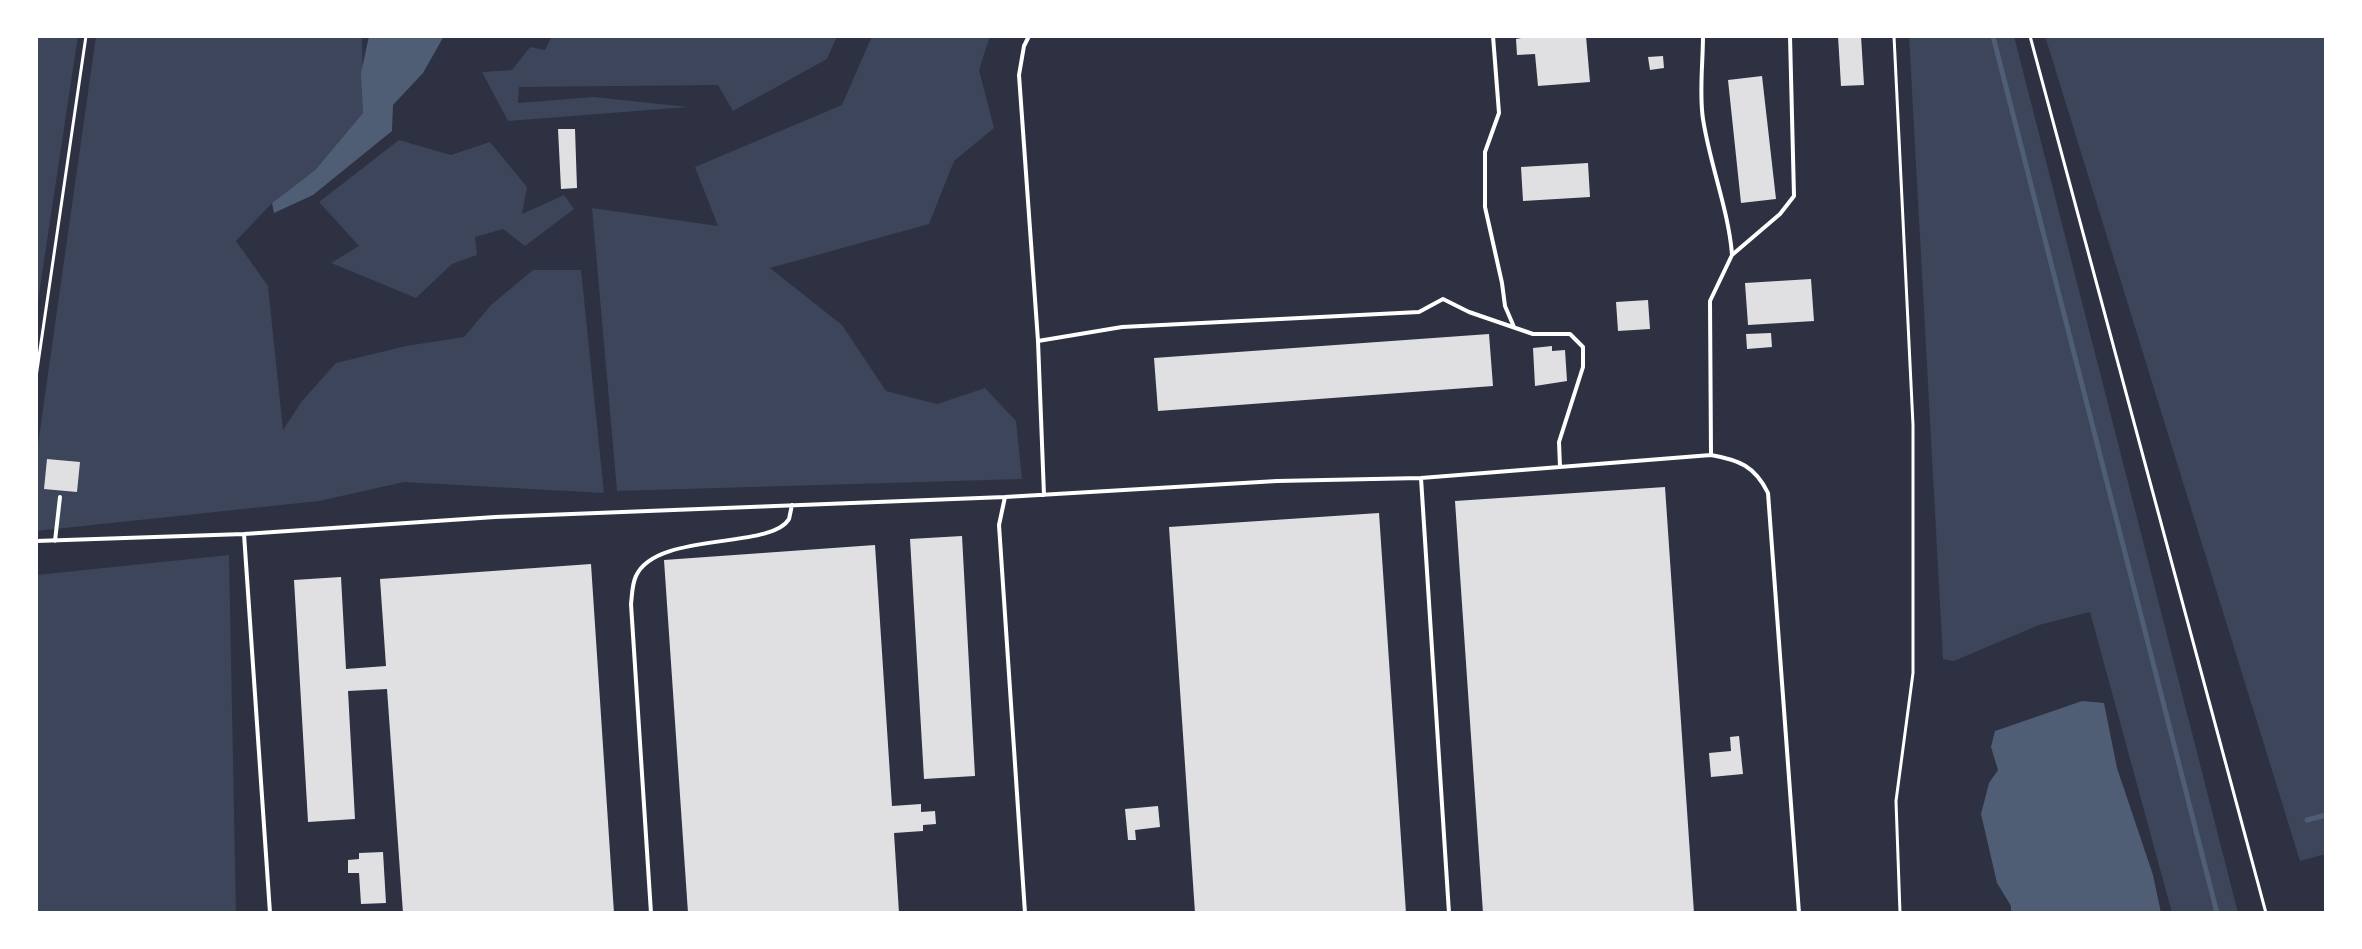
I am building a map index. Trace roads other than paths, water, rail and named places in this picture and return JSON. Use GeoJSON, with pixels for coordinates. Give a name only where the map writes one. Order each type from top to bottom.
{"type":"FeatureCollection","features":[{"type":"Feature","properties":{"kind":"lane"},"geometry":{"type":"LineString","coordinates":[[1029,36],[1024,46],[1019,75],[1038,341],[1044,495]]}},
{"type":"Feature","properties":{"kind":"lane"},"geometry":{"type":"LineString","coordinates":[[1493,36],[1499,113],[1485,152],[1485,207],[1505,306],[1514,328]]}},
{"type":"Feature","properties":{"kind":"lane"},"geometry":{"type":"LineString","coordinates":[[1703,36],[1702,117],[1714,172],[1729,220],[1732,255]]}},
{"type":"Feature","properties":{"kind":"lane"},"geometry":{"type":"LineString","coordinates":[[1711,455],[1710,302],[1732,255],[1780,214],[1794,196],[1791,36]]}},
{"type":"Feature","properties":{"kind":"lane"},"geometry":{"type":"LineString","coordinates":[[1038,341],[1122,327],[1419,312],[1443,299],[1469,312],[1533,334],[1570,334],[1583,347],[1583,367],[1559,442],[1560,467]]}},
{"type":"Feature","properties":{"kind":"lane"},"geometry":{"type":"LineString","coordinates":[[36,541],[244,534],[495,517],[1005,497],[1277,481],[1421,478],[1711,455],[1735,459],[1760,476],[1768,493],[1799,913]]}},
{"type":"Feature","properties":{"kind":"lane"},"geometry":{"type":"LineString","coordinates":[[1421,478],[1449,913]]}},
{"type":"Feature","properties":{"kind":"lane"},"geometry":{"type":"LineString","coordinates":[[55,541],[60,497]]}},
{"type":"Feature","properties":{"kind":"lane"},"geometry":{"type":"LineString","coordinates":[[1005,497],[999,525],[1025,913]]}},
{"type":"Feature","properties":{"kind":"lane"},"geometry":{"type":"LineString","coordinates":[[651,913],[631,604],[636,576],[651,561],[672,550],[774,531],[788,519],[792,505]]}},
{"type":"Feature","properties":{"kind":"lane"},"geometry":{"type":"LineString","coordinates":[[244,534],[270,913]]}},
{"type":"Feature","properties":{"kind":"waterway"},"geometry":{"type":"LineString","coordinates":[[1993,36],[2217,913]]}},
{"type":"Feature","properties":{"kind":"waterway"},"geometry":{"type":"LineString","coordinates":[[2307,820],[2326,815]]}}]}
